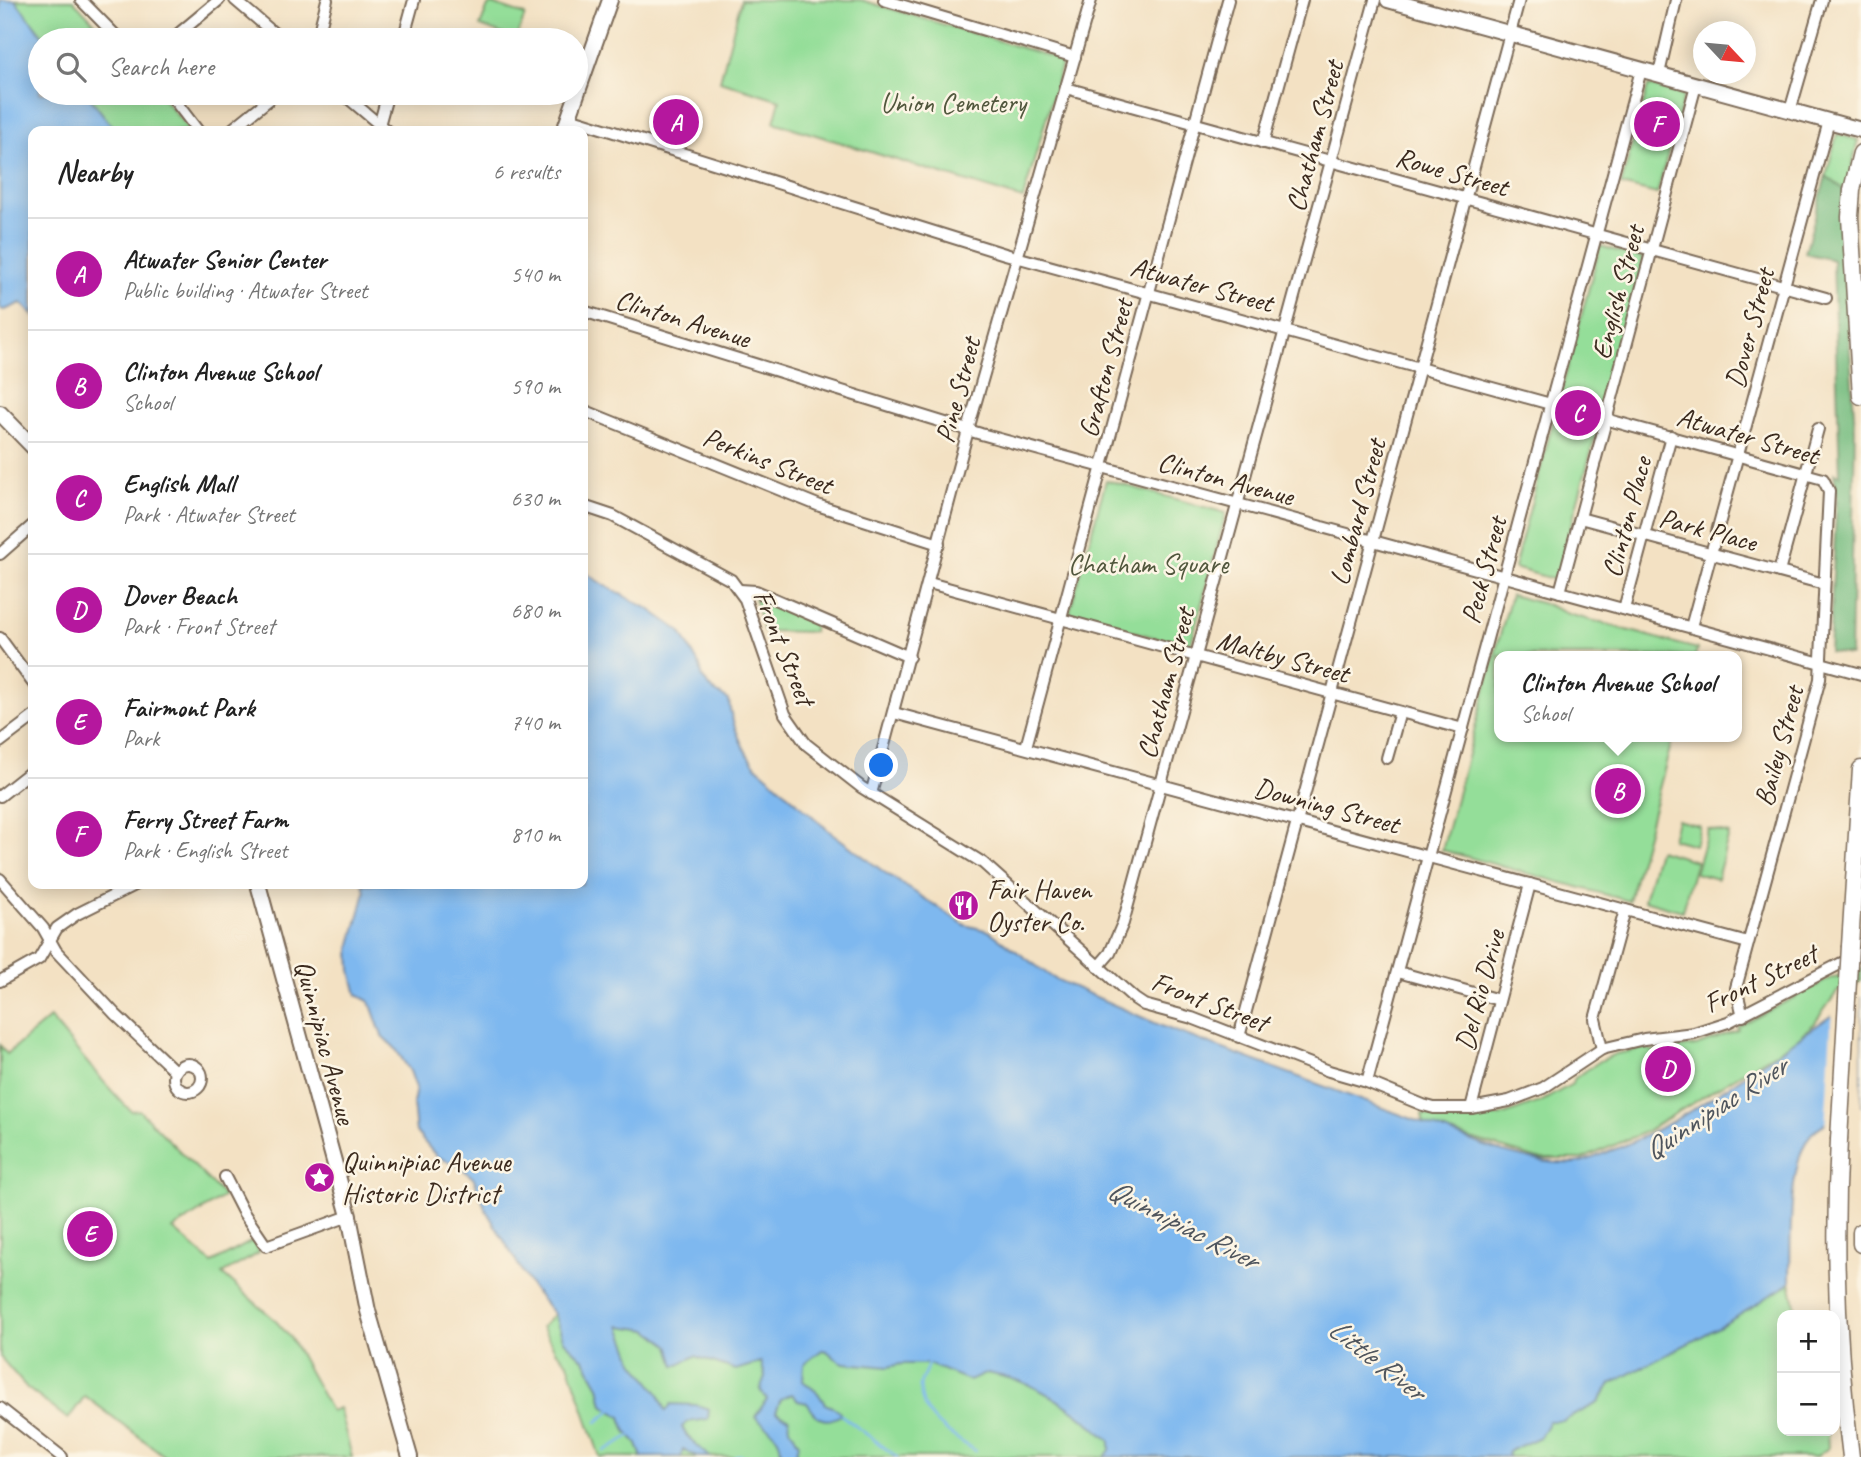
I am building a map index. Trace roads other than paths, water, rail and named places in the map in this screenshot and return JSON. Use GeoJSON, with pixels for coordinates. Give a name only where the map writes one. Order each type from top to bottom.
{"type":"FeatureCollection","features":[{"type":"Feature","properties":{"kind":"highway"},"geometry":{"type":"LineString","coordinates":[[1861,153],[1852,190],[1850,217],[1861,396]]}},
{"type":"Feature","properties":{"kind":"highway"},"geometry":{"type":"LineString","coordinates":[[1851,1457],[1842,1371],[1836,1229],[1839,1140],[1856,949],[1861,769]]}},
{"type":"Feature","properties":{"kind":"highway"},"geometry":{"type":"LineString","coordinates":[[1861,1232],[1861,1244]]}},
{"type":"Feature","properties":{"kind":"main road"},"geometry":{"type":"LineString","coordinates":[[588,62],[610,0]]}},
{"type":"Feature","properties":{"kind":"main road"},"geometry":{"type":"LineString","coordinates":[[1388,0],[1861,130]]}},
{"type":"Feature","properties":{"kind":"main road"},"geometry":{"type":"LineString","coordinates":[[566,125],[573,105]]}},
{"type":"Feature","properties":{"kind":"main road"},"geometry":{"type":"LineString","coordinates":[[0,413],[28,442]]}},
{"type":"Feature","properties":{"kind":"main road","name":"Quinnipiac Avenue"},"geometry":{"type":"LineString","coordinates":[[259,889],[349,1216],[368,1311],[410,1457]]}},
{"type":"Feature","properties":{"kind":"street"},"geometry":{"type":"LineString","coordinates":[[81,0],[108,28]]}},
{"type":"Feature","properties":{"kind":"street"},"geometry":{"type":"LineString","coordinates":[[185,28],[219,0]]}},
{"type":"Feature","properties":{"kind":"street"},"geometry":{"type":"LineString","coordinates":[[235,0],[268,28]]}},
{"type":"Feature","properties":{"kind":"street"},"geometry":{"type":"LineString","coordinates":[[320,28],[327,0]]}},
{"type":"Feature","properties":{"kind":"street"},"geometry":{"type":"LineString","coordinates":[[406,28],[414,0]]}},
{"type":"Feature","properties":{"kind":"street"},"geometry":{"type":"LineString","coordinates":[[884,0],[1075,57]]}},
{"type":"Feature","properties":{"kind":"street","name":"Pine Street"},"geometry":{"type":"LineString","coordinates":[[872,794],[969,430],[1091,0]]}},
{"type":"Feature","properties":{"kind":"street","name":"Grafton Street"},"geometry":{"type":"LineString","coordinates":[[1026,747],[1228,0]]}},
{"type":"Feature","properties":{"kind":"street"},"geometry":{"type":"LineString","coordinates":[[1263,143],[1301,0]]}},
{"type":"Feature","properties":{"kind":"street","name":"Chatham Street"},"geometry":{"type":"LineString","coordinates":[[1098,967],[1110,953],[1123,923],[1374,0]]}},
{"type":"Feature","properties":{"kind":"street","name":"Lombard Street"},"geometry":{"type":"LineString","coordinates":[[1239,1037],[1519,0]]}},
{"type":"Feature","properties":{"kind":"street"},"geometry":{"type":"LineString","coordinates":[[1658,74],[1676,0]]}},
{"type":"Feature","properties":{"kind":"street"},"geometry":{"type":"LineString","coordinates":[[1790,111],[1822,0]]}},
{"type":"Feature","properties":{"kind":"street","name":"Peck Street"},"geometry":{"type":"LineString","coordinates":[[1367,1082],[1642,70]]}},
{"type":"Feature","properties":{"kind":"street","name":"English Street"},"geometry":{"type":"LineString","coordinates":[[1560,592],[1696,85]]}},
{"type":"Feature","properties":{"kind":"street","name":"Rowe Street"},"geometry":{"type":"LineString","coordinates":[[1066,88],[1826,298]]}},
{"type":"Feature","properties":{"kind":"street"},"geometry":{"type":"LineString","coordinates":[[178,105],[194,126]]}},
{"type":"Feature","properties":{"kind":"street"},"geometry":{"type":"LineString","coordinates":[[236,126],[262,105]]}},
{"type":"Feature","properties":{"kind":"street"},"geometry":{"type":"LineString","coordinates":[[355,105],[378,126]]}},
{"type":"Feature","properties":{"kind":"street"},"geometry":{"type":"LineString","coordinates":[[382,126],[386,105]]}},
{"type":"Feature","properties":{"kind":"street","name":"Dover Street"},"geometry":{"type":"LineString","coordinates":[[1691,627],[1829,121]]}},
{"type":"Feature","properties":{"kind":"street","name":"Atwater Street"},"geometry":{"type":"LineString","coordinates":[[588,131],[1017,257],[1738,454],[1820,477],[1826,482]]}},
{"type":"Feature","properties":{"kind":"street","name":"Clinton Avenue"},"geometry":{"type":"LineString","coordinates":[[588,313],[969,430],[1861,674]]}},
{"type":"Feature","properties":{"kind":"street","name":"Perkins Street"},"geometry":{"type":"LineString","coordinates":[[588,412],[820,506],[939,544]]}},
{"type":"Feature","properties":{"kind":"street"},"geometry":{"type":"LineString","coordinates":[[1779,572],[1818,429]]}},
{"type":"Feature","properties":{"kind":"street","name":"Clinton Place"},"geometry":{"type":"LineString","coordinates":[[1625,609],[1671,436]]}},
{"type":"Feature","properties":{"kind":"street","name":"Bailey Street"},"geometry":{"type":"LineString","coordinates":[[1743,1016],[1736,988],[1820,680],[1829,491],[1826,482]]}},
{"type":"Feature","properties":{"kind":"street","name":"Front Street"},"geometry":{"type":"LineString","coordinates":[[588,507],[621,520],[721,574],[740,590],[781,704],[790,723],[812,750],[872,794],[984,863],[1126,992],[1144,1005],[1192,1018],[1423,1105],[1471,1108],[1510,1101],[1543,1088],[1602,1049],[1644,1039],[1694,1033],[1743,1016],[1856,949]]}},
{"type":"Feature","properties":{"kind":"street","name":"Park Place"},"geometry":{"type":"LineString","coordinates":[[1580,518],[1824,584]]}},
{"type":"Feature","properties":{"kind":"street"},"geometry":{"type":"LineString","coordinates":[[0,554],[28,529]]}},
{"type":"Feature","properties":{"kind":"street","name":"Maltby Street"},"geometry":{"type":"LineString","coordinates":[[929,583],[1464,729]]}},
{"type":"Feature","properties":{"kind":"street"},"geometry":{"type":"LineString","coordinates":[[740,590],[756,591],[909,657]]}},
{"type":"Feature","properties":{"kind":"street"},"geometry":{"type":"LineString","coordinates":[[0,638],[28,676]]}},
{"type":"Feature","properties":{"kind":"street"},"geometry":{"type":"LineString","coordinates":[[1387,758],[1400,712]]}},
{"type":"Feature","properties":{"kind":"street","name":"Downing Street"},"geometry":{"type":"LineString","coordinates":[[894,713],[1748,943]]}},
{"type":"Feature","properties":{"kind":"street"},"geometry":{"type":"LineString","coordinates":[[0,742],[28,721]]}},
{"type":"Feature","properties":{"kind":"street"},"geometry":{"type":"LineString","coordinates":[[0,796],[28,774]]}},
{"type":"Feature","properties":{"kind":"street"},"geometry":{"type":"LineString","coordinates":[[0,879],[43,928],[49,940],[116,1014],[175,1071]]}},
{"type":"Feature","properties":{"kind":"street","name":"Del Rio Drive"},"geometry":{"type":"LineString","coordinates":[[1471,1108],[1531,884]]}},
{"type":"Feature","properties":{"kind":"street"},"geometry":{"type":"LineString","coordinates":[[0,981],[39,959],[57,928],[77,914],[127,889]]}},
{"type":"Feature","properties":{"kind":"street"},"geometry":{"type":"LineString","coordinates":[[1602,1049],[1595,1019],[1625,910]]}},
{"type":"Feature","properties":{"kind":"street"},"geometry":{"type":"LineString","coordinates":[[1398,972],[1499,1000]]}},
{"type":"Feature","properties":{"kind":"street"},"geometry":{"type":"LineString","coordinates":[[225,1177],[243,1212],[266,1247],[349,1216]]}},
{"type":"Feature","properties":{"kind":"street"},"geometry":{"type":"LineString","coordinates":[[0,1408],[62,1457]]}},
{"type":"Feature","properties":{"kind":"water"},"geometry":{"type":"Polygon","coordinates":[[[0,0],[15,0],[37,28],[28,28],[28,105],[95,105],[112,126],[28,126],[28,310],[21,303],[5,310],[0,309],[0,0]]]}},
{"type":"Feature","properties":{"kind":"water"},"geometry":{"type":"Polygon","coordinates":[[[588,574],[649,609],[680,631],[700,666],[703,679],[714,691],[729,700],[732,719],[751,759],[828,830],[884,872],[965,925],[989,931],[1053,978],[1164,1027],[1496,1150],[1545,1162],[1575,1163],[1638,1139],[1671,1122],[1861,997],[1861,1106],[1817,1128],[1805,1144],[1799,1161],[1792,1203],[1788,1284],[1731,1320],[1611,1384],[1598,1403],[1563,1421],[1549,1421],[1540,1437],[1509,1451],[1509,1457],[1105,1457],[1110,1450],[1110,1441],[1100,1432],[1058,1401],[1019,1381],[987,1373],[970,1381],[928,1364],[888,1367],[844,1363],[822,1350],[804,1364],[803,1381],[818,1393],[825,1404],[837,1409],[841,1415],[830,1420],[821,1419],[807,1403],[798,1401],[792,1394],[781,1399],[776,1412],[789,1419],[790,1428],[799,1444],[796,1455],[781,1452],[776,1436],[755,1417],[767,1399],[760,1390],[765,1376],[761,1362],[736,1370],[695,1356],[675,1366],[669,1345],[648,1330],[620,1326],[634,1362],[659,1394],[666,1411],[671,1404],[696,1405],[709,1409],[708,1419],[688,1422],[682,1427],[687,1436],[710,1457],[698,1457],[683,1449],[681,1457],[642,1457],[621,1417],[603,1405],[599,1386],[584,1360],[564,1341],[554,1314],[532,1288],[486,1210],[474,1179],[460,1166],[437,1157],[416,1132],[413,1103],[416,1088],[410,1071],[395,1048],[382,1036],[370,1002],[357,995],[351,971],[350,948],[364,889],[588,889],[588,574]]]}},
{"type":"Feature","properties":{"kind":"waterway"},"geometry":{"type":"LineString","coordinates":[[928,1364],[920,1385],[925,1407],[939,1425],[976,1451]]}},
{"type":"Feature","properties":{"kind":"waterway"},"geometry":{"type":"LineString","coordinates":[[597,1422],[614,1408]]}},
{"type":"Feature","properties":{"kind":"waterway"},"geometry":{"type":"LineString","coordinates":[[841,1415],[897,1457]]}},
{"type":"Feature","properties":{"kind":"waterway"},"geometry":{"type":"LineString","coordinates":[[604,1451],[632,1435]]}},
{"type":"Feature","properties":{"kind":"waterway"},"geometry":{"type":"LineString","coordinates":[[735,1457],[743,1457]]}},
{"type":"Feature","properties":{"kind":"place","name":"Atwater Senior Center"},"geometry":{"type":"Point","coordinates":[676,122]}},
{"type":"Feature","properties":{"kind":"place","name":"Ferry Street Farm"},"geometry":{"type":"Point","coordinates":[1657,124]}},
{"type":"Feature","properties":{"kind":"place","name":"English Mall"},"geometry":{"type":"Point","coordinates":[1578,413]}},
{"type":"Feature","properties":{"kind":"place","name":"Clinton Avenue School"},"geometry":{"type":"Point","coordinates":[1618,791]}},
{"type":"Feature","properties":{"kind":"place","name":"Fair Haven Oyster Co."},"geometry":{"type":"Point","coordinates":[964,905]}},
{"type":"Feature","properties":{"kind":"place","name":"Dover Beach"},"geometry":{"type":"Point","coordinates":[1668,1069]}},
{"type":"Feature","properties":{"kind":"place","name":"Quinnipiac Avenue Historic District"},"geometry":{"type":"Point","coordinates":[319,1177]}},
{"type":"Feature","properties":{"kind":"place","name":"Fairmont Park"},"geometry":{"type":"Point","coordinates":[90,1234]}},
{"type":"Feature","properties":{"kind":"park label","name":"Union Cemetery"},"geometry":{"type":"Point","coordinates":[953,102]}},
{"type":"Feature","properties":{"kind":"park label","name":"Chatham Square"},"geometry":{"type":"Point","coordinates":[1148,563]}},
{"type":"Feature","properties":{"kind":"water label","name":"Quinnipiac River"},"geometry":{"type":"Point","coordinates":[1715,1108]}},
{"type":"Feature","properties":{"kind":"water label","name":"Quinnipiac River"},"geometry":{"type":"Point","coordinates":[1183,1224]}},
{"type":"Feature","properties":{"kind":"water label","name":"Little River"},"geometry":{"type":"Point","coordinates":[1377,1359]}}]}
